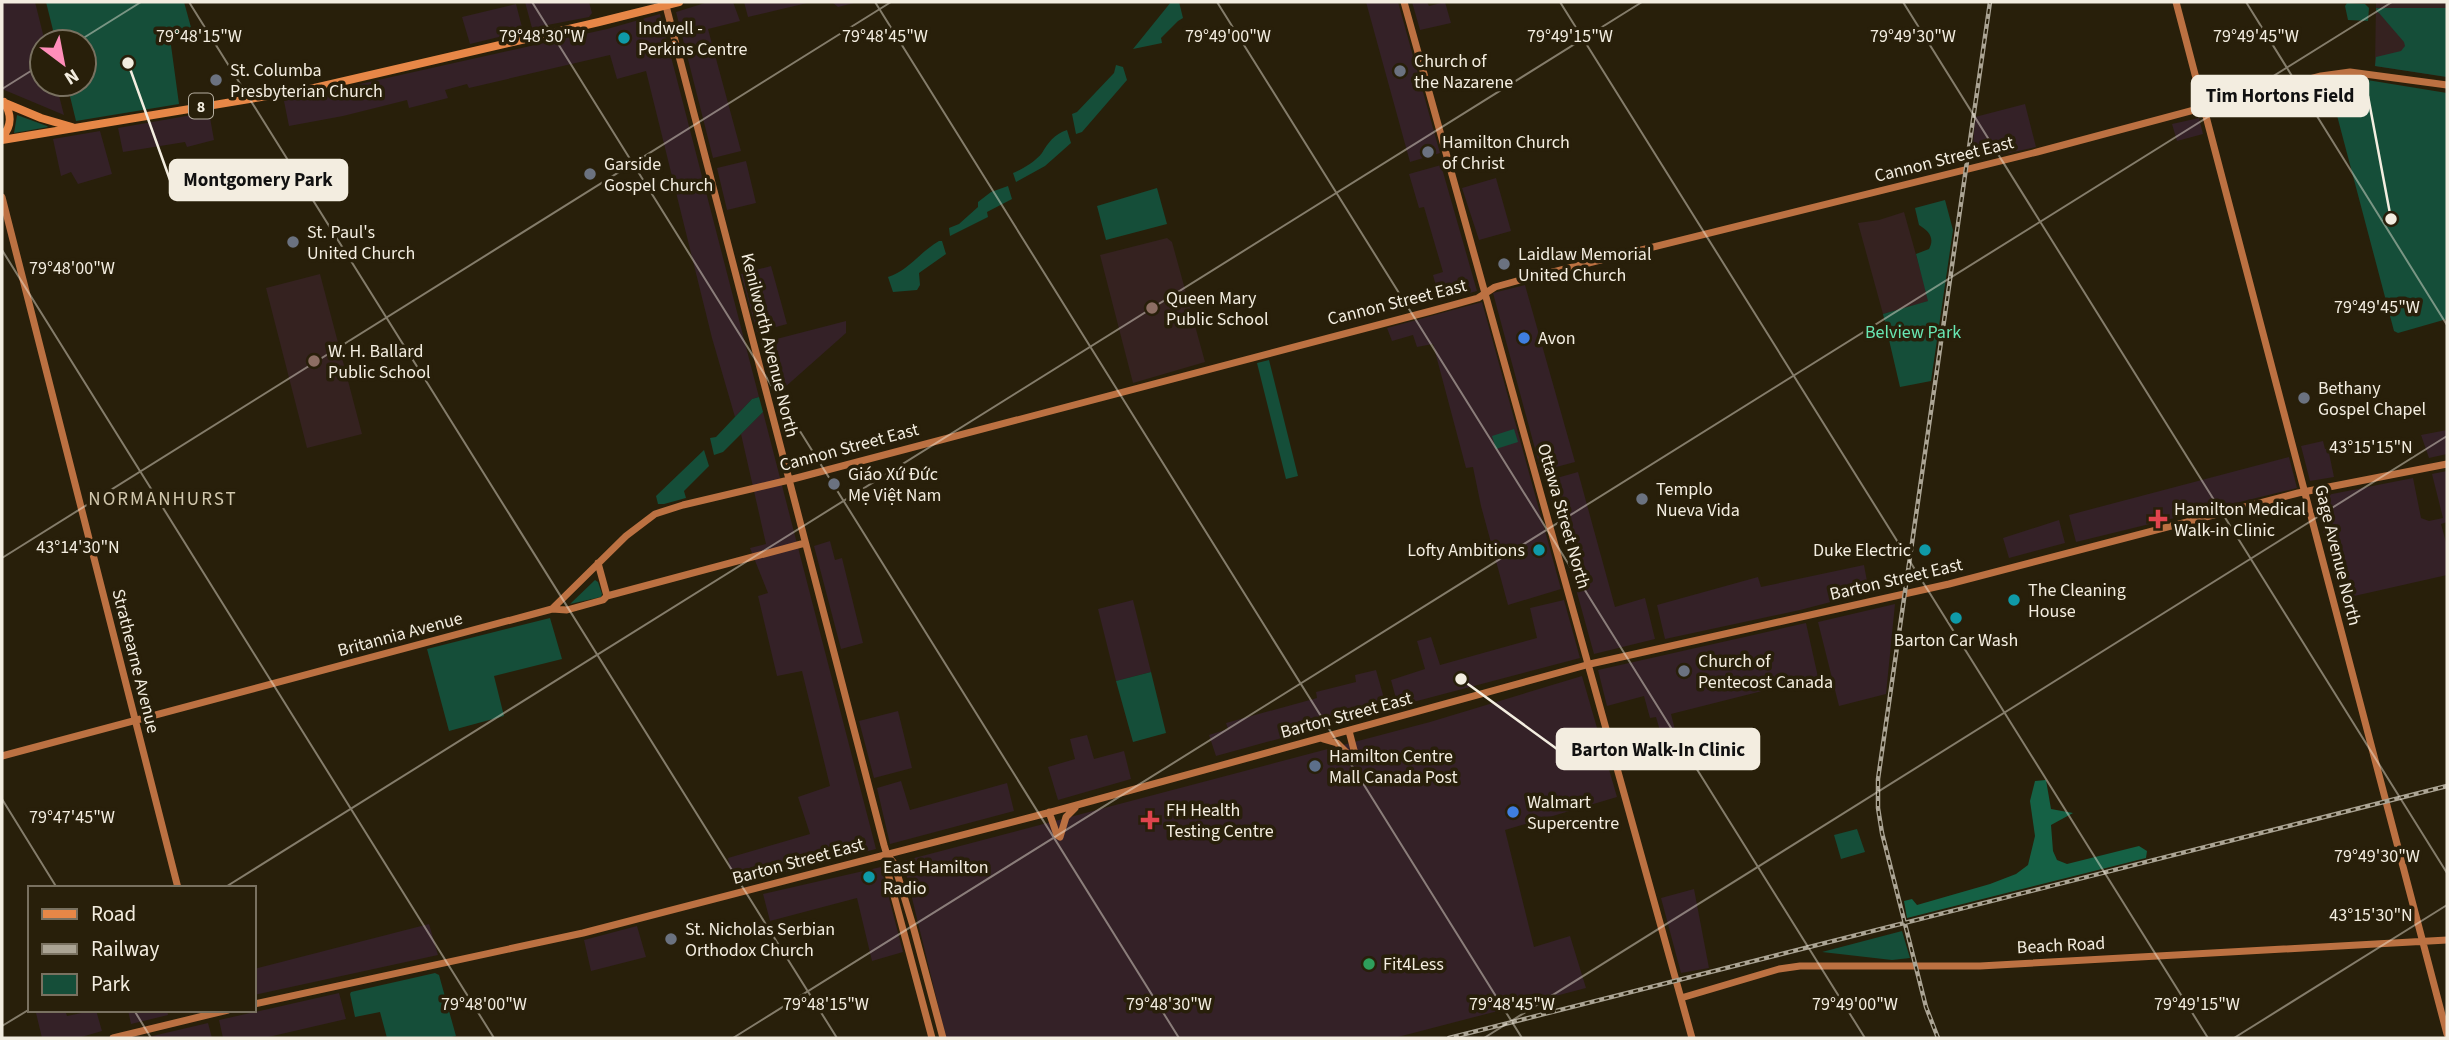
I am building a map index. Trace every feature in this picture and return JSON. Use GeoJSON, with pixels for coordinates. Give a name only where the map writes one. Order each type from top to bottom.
{"type":"FeatureCollection","features":[{"type":"Feature","properties":{"kind":"main road","name":"8"},"geometry":{"type":"LineString","coordinates":[[2,139],[59,132],[75,127],[310,89],[679,2]]}},
{"type":"Feature","properties":{"kind":"main road","name":"Ottawa Street North"},"geometry":{"type":"LineString","coordinates":[[1404,2],[1692,1038]]}},
{"type":"Feature","properties":{"kind":"main road","name":"Gage Avenue North"},"geometry":{"type":"LineString","coordinates":[[2176,2],[2447,1034]]}},
{"type":"Feature","properties":{"kind":"main road","name":"Kenilworth Avenue North"},"geometry":{"type":"LineString","coordinates":[[666,4],[932,1038]]}},
{"type":"Feature","properties":{"kind":"main road","name":"Cannon Street East"},"geometry":{"type":"LineString","coordinates":[[552,609],[626,536],[655,514],[720,495],[789,480],[1431,311],[1478,298],[1495,287],[1524,279],[1811,209],[2336,73],[2368,73],[2447,85]]}},
{"type":"Feature","properties":{"kind":"main road","name":"8"},"geometry":{"type":"LineString","coordinates":[[3,102],[41,118],[75,127]]}},
{"type":"Feature","properties":{"kind":"main road"},"geometry":{"type":"LineString","coordinates":[[2,139],[10,125],[9,111],[3,102]]}},
{"type":"Feature","properties":{"kind":"main road","name":"Strathearne Avenue"},"geometry":{"type":"LineString","coordinates":[[2,197],[177,886]]}},
{"type":"Feature","properties":{"kind":"main road","name":"Barton Street East"},"geometry":{"type":"LineString","coordinates":[[256,1004],[583,933],[1079,804],[1590,664],[1959,582],[2305,492],[2447,464]]}},
{"type":"Feature","properties":{"kind":"main road","name":"Britannia Avenue"},"geometry":{"type":"LineString","coordinates":[[2,756],[552,609],[567,610],[603,600],[607,596],[805,543]]}},
{"type":"Feature","properties":{"kind":"main road"},"geometry":{"type":"LineString","coordinates":[[598,563],[607,596]]}},
{"type":"Feature","properties":{"kind":"main road"},"geometry":{"type":"LineString","coordinates":[[1321,738],[1337,743],[1353,760],[1355,754],[1349,731]]}},
{"type":"Feature","properties":{"kind":"main road"},"geometry":{"type":"LineString","coordinates":[[1049,812],[1056,835],[1060,837],[1066,817],[1079,804]]}},
{"type":"Feature","properties":{"kind":"main road","name":"Kenilworth Avenue North"},"geometry":{"type":"LineString","coordinates":[[887,855],[894,863],[914,926],[943,1038]]}},
{"type":"Feature","properties":{"kind":"main road","name":"Beach Road"},"geometry":{"type":"LineString","coordinates":[[1681,998],[1779,969],[1800,966],[1967,966],[2447,940]]}},
{"type":"Feature","properties":{"kind":"main road"},"geometry":{"type":"LineString","coordinates":[[113,1038],[210,1012]]}},
{"type":"Feature","properties":{"kind":"shaded area"},"geometry":{"type":"Polygon","coordinates":[[[2,2],[35,2],[42,28],[28,28],[28,98],[60,98],[64,115],[2,89],[2,2]]]}},
{"type":"Feature","properties":{"kind":"shaded area"},"geometry":{"type":"Polygon","coordinates":[[[525,2],[589,2],[592,13],[589,17],[532,28],[525,2]]]}},
{"type":"Feature","properties":{"kind":"shaded area"},"geometry":{"type":"Polygon","coordinates":[[[708,2],[733,2],[740,21],[708,29],[741,151],[713,158],[676,12],[708,2]]]}},
{"type":"Feature","properties":{"kind":"shaded area"},"geometry":{"type":"Polygon","coordinates":[[[744,2],[854,3],[838,7],[833,3],[807,3],[748,17],[744,2]]]}},
{"type":"Feature","properties":{"kind":"shaded area"},"geometry":{"type":"Polygon","coordinates":[[[1366,2],[1398,2],[1440,153],[1410,162],[1366,2]]]}},
{"type":"Feature","properties":{"kind":"shaded area"},"geometry":{"type":"Polygon","coordinates":[[[1412,2],[1427,2],[1429,6],[1445,2],[1451,23],[1420,30],[1412,2]]]}},
{"type":"Feature","properties":{"kind":"shaded area"},"geometry":{"type":"Polygon","coordinates":[[[2376,2],[2447,2],[2447,77],[2375,66],[2376,2]]]}},
{"type":"Feature","properties":{"kind":"shaded area"},"geometry":{"type":"Polygon","coordinates":[[[516,4],[523,31],[470,44],[462,17],[516,4]]]}},
{"type":"Feature","properties":{"kind":"shaded area"},"geometry":{"type":"Polygon","coordinates":[[[660,14],[759,397],[752,399],[735,417],[712,338],[646,71],[617,79],[610,55],[469,88],[467,84],[445,90],[448,98],[409,108],[407,100],[289,126],[284,101],[607,29],[660,14]]]}},
{"type":"Feature","properties":{"kind":"shaded area"},"geometry":{"type":"Polygon","coordinates":[[[2025,104],[2036,147],[1972,161],[1975,117],[2025,104]]]}},
{"type":"Feature","properties":{"kind":"shaded area"},"geometry":{"type":"Polygon","coordinates":[[[209,112],[214,140],[187,147],[185,142],[123,152],[118,128],[209,112]]]}},
{"type":"Feature","properties":{"kind":"shaded area"},"geometry":{"type":"Polygon","coordinates":[[[2199,118],[2203,134],[2177,141],[2172,124],[2199,118]]]}},
{"type":"Feature","properties":{"kind":"shaded area"},"geometry":{"type":"Polygon","coordinates":[[[100,131],[112,174],[78,184],[71,172],[61,176],[53,139],[100,131]]]}},
{"type":"Feature","properties":{"kind":"shaded area"},"geometry":{"type":"Polygon","coordinates":[[[746,161],[756,203],[727,210],[717,168],[746,161]]]}},
{"type":"Feature","properties":{"kind":"shaded area"},"geometry":{"type":"Polygon","coordinates":[[[1441,165],[1477,291],[1440,301],[1433,275],[1443,272],[1424,207],[1419,208],[1409,174],[1441,165]]]}},
{"type":"Feature","properties":{"kind":"shaded area"},"geometry":{"type":"Polygon","coordinates":[[[1496,178],[1511,231],[1479,240],[1462,188],[1496,178]]]}},
{"type":"Feature","properties":{"kind":"shaded area"},"geometry":{"type":"Polygon","coordinates":[[[1904,212],[1929,301],[1883,314],[1858,223],[1904,212]]]}},
{"type":"Feature","properties":{"kind":"shaded area","name":"Queen Mary Public School"},"geometry":{"type":"Polygon","coordinates":[[[1167,238],[1172,242],[1205,362],[1133,383],[1100,255],[1167,238]]]}},
{"type":"Feature","properties":{"kind":"shaded area"},"geometry":{"type":"Polygon","coordinates":[[[771,266],[787,324],[757,332],[741,274],[771,266]]]}},
{"type":"Feature","properties":{"kind":"shaded area","name":"W. H. Ballard Public School"},"geometry":{"type":"Polygon","coordinates":[[[320,274],[362,434],[307,448],[266,288],[320,274]]]}},
{"type":"Feature","properties":{"kind":"shaded area"},"geometry":{"type":"Polygon","coordinates":[[[1525,285],[1575,462],[1541,471],[1493,293],[1525,285]]]}},
{"type":"Feature","properties":{"kind":"shaded area"},"geometry":{"type":"Polygon","coordinates":[[[1482,302],[1561,589],[1508,605],[1473,467],[1466,468],[1433,344],[1417,347],[1413,335],[1392,341],[1387,328],[1482,302]]]}},
{"type":"Feature","properties":{"kind":"shaded area"},"geometry":{"type":"Polygon","coordinates":[[[846,321],[846,333],[775,396],[761,343],[846,321]]]}},
{"type":"Feature","properties":{"kind":"shaded area"},"geometry":{"type":"Polygon","coordinates":[[[763,412],[876,849],[733,886],[728,858],[810,834],[798,797],[830,786],[802,671],[777,676],[758,596],[768,593],[750,548],[766,544],[741,434],[763,412]]]}},
{"type":"Feature","properties":{"kind":"shaded area"},"geometry":{"type":"Polygon","coordinates":[[[2447,430],[2447,454],[2429,458],[2421,435],[2447,430]]]}},
{"type":"Feature","properties":{"kind":"shaded area"},"geometry":{"type":"Polygon","coordinates":[[[2323,441],[2325,449],[2348,444],[2349,449],[2329,453],[2334,477],[2310,481],[2301,446],[2323,441]]]}},
{"type":"Feature","properties":{"kind":"shaded area"},"geometry":{"type":"Polygon","coordinates":[[[2289,457],[2297,488],[2076,542],[2069,515],[2289,457]]]}},
{"type":"Feature","properties":{"kind":"shaded area"},"geometry":{"type":"Polygon","coordinates":[[[2447,471],[2447,522],[2441,524],[2447,546],[2447,575],[2341,599],[2315,500],[2317,497],[2413,478],[2421,518],[2429,521],[2443,518],[2432,474],[2447,471]]]}},
{"type":"Feature","properties":{"kind":"shaded area"},"geometry":{"type":"Polygon","coordinates":[[[1578,472],[1615,607],[1645,598],[1655,639],[1594,654],[1546,481],[1578,472]]]}},
{"type":"Feature","properties":{"kind":"shaded area"},"geometry":{"type":"Polygon","coordinates":[[[2059,520],[2065,543],[2009,558],[2003,538],[2059,520]]]}},
{"type":"Feature","properties":{"kind":"shaded area"},"geometry":{"type":"Polygon","coordinates":[[[830,541],[835,560],[842,558],[863,643],[841,649],[814,546],[830,541]]]}},
{"type":"Feature","properties":{"kind":"shaded area"},"geometry":{"type":"Polygon","coordinates":[[[1864,565],[1869,592],[1665,639],[1657,605],[1758,577],[1761,587],[1864,565]]]}},
{"type":"Feature","properties":{"kind":"shaded area"},"geometry":{"type":"Polygon","coordinates":[[[1133,600],[1151,672],[1116,681],[1098,609],[1133,600]]]}},
{"type":"Feature","properties":{"kind":"shaded area"},"geometry":{"type":"Polygon","coordinates":[[[1564,600],[1580,658],[1398,706],[1391,680],[1425,669],[1417,641],[1431,637],[1440,665],[1537,638],[1530,608],[1564,600]]]}},
{"type":"Feature","properties":{"kind":"shaded area"},"geometry":{"type":"Polygon","coordinates":[[[1895,604],[1886,694],[1839,706],[1818,622],[1895,604]]]}},
{"type":"Feature","properties":{"kind":"shaded area"},"geometry":{"type":"Polygon","coordinates":[[[1806,623],[1818,677],[1671,714],[1677,738],[1663,741],[1656,717],[1650,718],[1644,696],[1607,706],[1598,670],[1806,623]]]}},
{"type":"Feature","properties":{"kind":"shaded area"},"geometry":{"type":"Polygon","coordinates":[[[1376,670],[1387,709],[1216,756],[1209,735],[1228,729],[1226,723],[1317,698],[1316,692],[1356,682],[1355,675],[1376,670]]]}},
{"type":"Feature","properties":{"kind":"shaded area"},"geometry":{"type":"Polygon","coordinates":[[[1582,676],[1617,797],[1505,830],[1534,947],[1570,936],[1586,988],[1394,1038],[946,1038],[903,861],[1430,722],[1582,676]]]}},
{"type":"Feature","properties":{"kind":"shaded area"},"geometry":{"type":"Polygon","coordinates":[[[898,711],[912,768],[874,778],[859,721],[898,711]]]}},
{"type":"Feature","properties":{"kind":"shaded area"},"geometry":{"type":"Polygon","coordinates":[[[1087,735],[1094,759],[1124,751],[1131,779],[1058,800],[1048,767],[1075,759],[1070,739],[1087,735]]]}},
{"type":"Feature","properties":{"kind":"shaded area"},"geometry":{"type":"Polygon","coordinates":[[[901,781],[910,810],[1007,783],[1014,811],[890,844],[877,788],[901,781]]]}},
{"type":"Feature","properties":{"kind":"shaded area"},"geometry":{"type":"Polygon","coordinates":[[[881,867],[903,952],[872,961],[857,898],[770,921],[763,894],[881,867]]]}},
{"type":"Feature","properties":{"kind":"shaded area"},"geometry":{"type":"Polygon","coordinates":[[[1694,889],[1709,968],[1681,973],[1661,898],[1694,889]]]}},
{"type":"Feature","properties":{"kind":"shaded area"},"geometry":{"type":"Polygon","coordinates":[[[429,924],[438,955],[256,995],[256,968],[429,924]]]}},
{"type":"Feature","properties":{"kind":"shaded area"},"geometry":{"type":"Polygon","coordinates":[[[637,926],[646,957],[591,971],[584,940],[637,926]]]}},
{"type":"Feature","properties":{"kind":"shaded area"},"geometry":{"type":"Polygon","coordinates":[[[339,993],[346,1019],[264,1038],[223,1038],[219,1020],[339,993]]]}},
{"type":"Feature","properties":{"kind":"shaded area"},"geometry":{"type":"Polygon","coordinates":[[[66,1012],[67,1016],[97,1012],[102,1031],[78,1038],[42,1038],[36,1013],[66,1012]]]}},
{"type":"Feature","properties":{"kind":"shaded area"},"geometry":{"type":"Polygon","coordinates":[[[128,1012],[167,1012],[168,1015],[131,1024],[128,1012]]]}},
{"type":"Feature","properties":{"kind":"shaded area"},"geometry":{"type":"Polygon","coordinates":[[[208,1023],[212,1038],[144,1038],[208,1023]]]}},
{"type":"Feature","properties":{"kind":"green space"},"geometry":{"type":"Polygon","coordinates":[[[46,2],[184,2],[192,31],[170,38],[179,104],[76,121],[70,98],[98,98],[98,28],[52,28],[46,2]]]}},
{"type":"Feature","properties":{"kind":"green space"},"geometry":{"type":"Polygon","coordinates":[[[1171,2],[1179,2],[1183,18],[1161,38],[1162,43],[1133,49],[1171,2]]]}},
{"type":"Feature","properties":{"kind":"green space"},"geometry":{"type":"Polygon","coordinates":[[[2347,3],[2365,4],[2369,8],[2368,21],[2348,20],[2345,6],[2347,3]]]}},
{"type":"Feature","properties":{"kind":"green space"},"geometry":{"type":"Polygon","coordinates":[[[2376,8],[2447,8],[2447,77],[2375,66],[2376,57],[2401,51],[2405,46],[2376,8]]]}},
{"type":"Feature","properties":{"kind":"green space"},"geometry":{"type":"Polygon","coordinates":[[[1116,65],[1123,67],[1127,80],[1082,132],[1076,134],[1072,114],[1114,73],[1116,65]]]}},
{"type":"Feature","properties":{"kind":"green space"},"geometry":{"type":"Polygon","coordinates":[[[2361,79],[2447,93],[2447,319],[2398,333],[2394,331],[2330,89],[2333,82],[2361,79]]]}},
{"type":"Feature","properties":{"kind":"green space"},"geometry":{"type":"Polygon","coordinates":[[[17,115],[47,126],[48,127],[14,133],[17,115]]]}},
{"type":"Feature","properties":{"kind":"green space"},"geometry":{"type":"Polygon","coordinates":[[[1067,130],[1071,143],[1045,166],[1016,182],[1013,173],[1033,162],[1052,139],[1067,130]]]}},
{"type":"Feature","properties":{"kind":"green space"},"geometry":{"type":"Polygon","coordinates":[[[1008,186],[1012,199],[987,212],[988,217],[950,236],[949,228],[959,224],[978,207],[978,202],[991,192],[1008,186]]]}},
{"type":"Feature","properties":{"kind":"green space"},"geometry":{"type":"Polygon","coordinates":[[[1157,188],[1167,224],[1106,240],[1097,206],[1157,188]]]}},
{"type":"Feature","properties":{"kind":"green space","name":"Belview Park"},"geometry":{"type":"Polygon","coordinates":[[[1945,200],[1953,230],[1931,381],[1900,387],[1883,314],[1928,301],[1916,254],[1929,249],[1931,238],[1919,225],[1915,208],[1945,200]]]}},
{"type":"Feature","properties":{"kind":"green space"},"geometry":{"type":"Polygon","coordinates":[[[942,241],[946,254],[919,273],[920,285],[917,290],[893,292],[888,277],[902,270],[942,241]]]}},
{"type":"Feature","properties":{"kind":"green space"},"geometry":{"type":"Polygon","coordinates":[[[1269,360],[1298,476],[1286,479],[1257,363],[1269,360]]]}},
{"type":"Feature","properties":{"kind":"green space"},"geometry":{"type":"Polygon","coordinates":[[[759,397],[763,412],[723,452],[714,455],[710,438],[716,437],[752,399],[759,397]]]}},
{"type":"Feature","properties":{"kind":"green space"},"geometry":{"type":"Polygon","coordinates":[[[1514,429],[1518,442],[1496,449],[1492,436],[1514,429]]]}},
{"type":"Feature","properties":{"kind":"green space"},"geometry":{"type":"Polygon","coordinates":[[[704,450],[709,466],[684,491],[686,498],[658,504],[656,496],[704,450]]]}},
{"type":"Feature","properties":{"kind":"green space"},"geometry":{"type":"Polygon","coordinates":[[[595,580],[598,582],[601,597],[570,604],[595,580]]]}},
{"type":"Feature","properties":{"kind":"green space"},"geometry":{"type":"Polygon","coordinates":[[[550,618],[562,659],[494,676],[504,716],[449,731],[427,649],[550,618]]]}},
{"type":"Feature","properties":{"kind":"green space"},"geometry":{"type":"Polygon","coordinates":[[[1151,672],[1166,733],[1133,742],[1116,681],[1151,672]]]}},
{"type":"Feature","properties":{"kind":"green space"},"geometry":{"type":"Polygon","coordinates":[[[2046,780],[2051,809],[2073,813],[2051,825],[2053,851],[2057,860],[2067,864],[2139,846],[2147,851],[2146,858],[1907,918],[1904,901],[1912,899],[1917,905],[1990,884],[2016,874],[2028,865],[2035,836],[2030,801],[2035,781],[2046,780]]]}},
{"type":"Feature","properties":{"kind":"green space"},"geometry":{"type":"Polygon","coordinates":[[[1857,829],[1865,852],[1841,859],[1834,835],[1857,829]]]}},
{"type":"Feature","properties":{"kind":"green space"},"geometry":{"type":"Polygon","coordinates":[[[1902,931],[1910,958],[1892,960],[1822,952],[1902,931]]]}},
{"type":"Feature","properties":{"kind":"green space"},"geometry":{"type":"Polygon","coordinates":[[[435,973],[439,975],[456,1036],[387,1038],[380,1012],[355,1017],[351,992],[435,973]]]}},
{"type":"Feature","properties":{"kind":"railway"},"geometry":{"type":"LineString","coordinates":[[1938,1038],[1926,1007],[1882,833],[1878,808],[1878,779],[1990,2]]}},
{"type":"Feature","properties":{"kind":"railway"},"geometry":{"type":"LineString","coordinates":[[1449,1038],[2447,786]]}},
{"type":"Feature","properties":{"kind":"place","name":"Indwell - Perkins Centre"},"geometry":{"type":"Point","coordinates":[624,38]}},
{"type":"Feature","properties":{"kind":"place","name":"Montgomery Park"},"geometry":{"type":"Point","coordinates":[128,63]}},
{"type":"Feature","properties":{"kind":"place","name":"Church of the Nazarene"},"geometry":{"type":"Point","coordinates":[1400,71]}},
{"type":"Feature","properties":{"kind":"place","name":"St. Columba Presbyterian Church"},"geometry":{"type":"Point","coordinates":[216,80]}},
{"type":"Feature","properties":{"kind":"place","name":"Hamilton Church of Christ"},"geometry":{"type":"Point","coordinates":[1428,152]}},
{"type":"Feature","properties":{"kind":"place","name":"Garside Gospel Church"},"geometry":{"type":"Point","coordinates":[590,174]}},
{"type":"Feature","properties":{"kind":"place","name":"Tim Hortons Field"},"geometry":{"type":"Point","coordinates":[2391,219]}},
{"type":"Feature","properties":{"kind":"place","name":"St. Paul's United Church"},"geometry":{"type":"Point","coordinates":[293,242]}},
{"type":"Feature","properties":{"kind":"place","name":"Laidlaw Memorial United Church"},"geometry":{"type":"Point","coordinates":[1504,264]}},
{"type":"Feature","properties":{"kind":"place","name":"Queen Mary Public School"},"geometry":{"type":"Point","coordinates":[1152,308]}},
{"type":"Feature","properties":{"kind":"place","name":"Avon"},"geometry":{"type":"Point","coordinates":[1524,338]}},
{"type":"Feature","properties":{"kind":"place","name":"W. H. Ballard Public School"},"geometry":{"type":"Point","coordinates":[314,361]}},
{"type":"Feature","properties":{"kind":"place","name":"Bethany Gospel Chapel"},"geometry":{"type":"Point","coordinates":[2304,398]}},
{"type":"Feature","properties":{"kind":"place","name":"Giáo Xứ Đức Mẹ Việt Nam"},"geometry":{"type":"Point","coordinates":[834,484]}},
{"type":"Feature","properties":{"kind":"place","name":"Templo Nueva Vida"},"geometry":{"type":"Point","coordinates":[1642,499]}},
{"type":"Feature","properties":{"kind":"place","name":"Hamilton Medical Walk-in Clinic"},"geometry":{"type":"Point","coordinates":[2158,519]}},
{"type":"Feature","properties":{"kind":"place","name":"Lofty Ambitions"},"geometry":{"type":"Point","coordinates":[1539,550]}},
{"type":"Feature","properties":{"kind":"place","name":"Duke Electric"},"geometry":{"type":"Point","coordinates":[1925,550]}},
{"type":"Feature","properties":{"kind":"place","name":"The Cleaning House"},"geometry":{"type":"Point","coordinates":[2014,600]}},
{"type":"Feature","properties":{"kind":"place","name":"Barton Car Wash"},"geometry":{"type":"Point","coordinates":[1956,618]}},
{"type":"Feature","properties":{"kind":"place","name":"Church of Pentecost Canada"},"geometry":{"type":"Point","coordinates":[1684,671]}},
{"type":"Feature","properties":{"kind":"place","name":"Barton Walk-In Clinic"},"geometry":{"type":"Point","coordinates":[1461,679]}},
{"type":"Feature","properties":{"kind":"place","name":"Hamilton Centre Mall Canada Post"},"geometry":{"type":"Point","coordinates":[1315,766]}},
{"type":"Feature","properties":{"kind":"place","name":"Walmart Supercentre"},"geometry":{"type":"Point","coordinates":[1513,812]}},
{"type":"Feature","properties":{"kind":"place","name":"FH Health Testing Centre"},"geometry":{"type":"Point","coordinates":[1150,820]}},
{"type":"Feature","properties":{"kind":"place","name":"East Hamilton Radio"},"geometry":{"type":"Point","coordinates":[869,877]}},
{"type":"Feature","properties":{"kind":"place","name":"St. Nicholas Serbian Orthodox Church"},"geometry":{"type":"Point","coordinates":[671,939]}},
{"type":"Feature","properties":{"kind":"place","name":"Fit4Less"},"geometry":{"type":"Point","coordinates":[1369,964]}},
{"type":"Feature","properties":{"kind":"district","name":"NORMANHURST"},"geometry":{"type":"Point","coordinates":[163,498]}}]}
